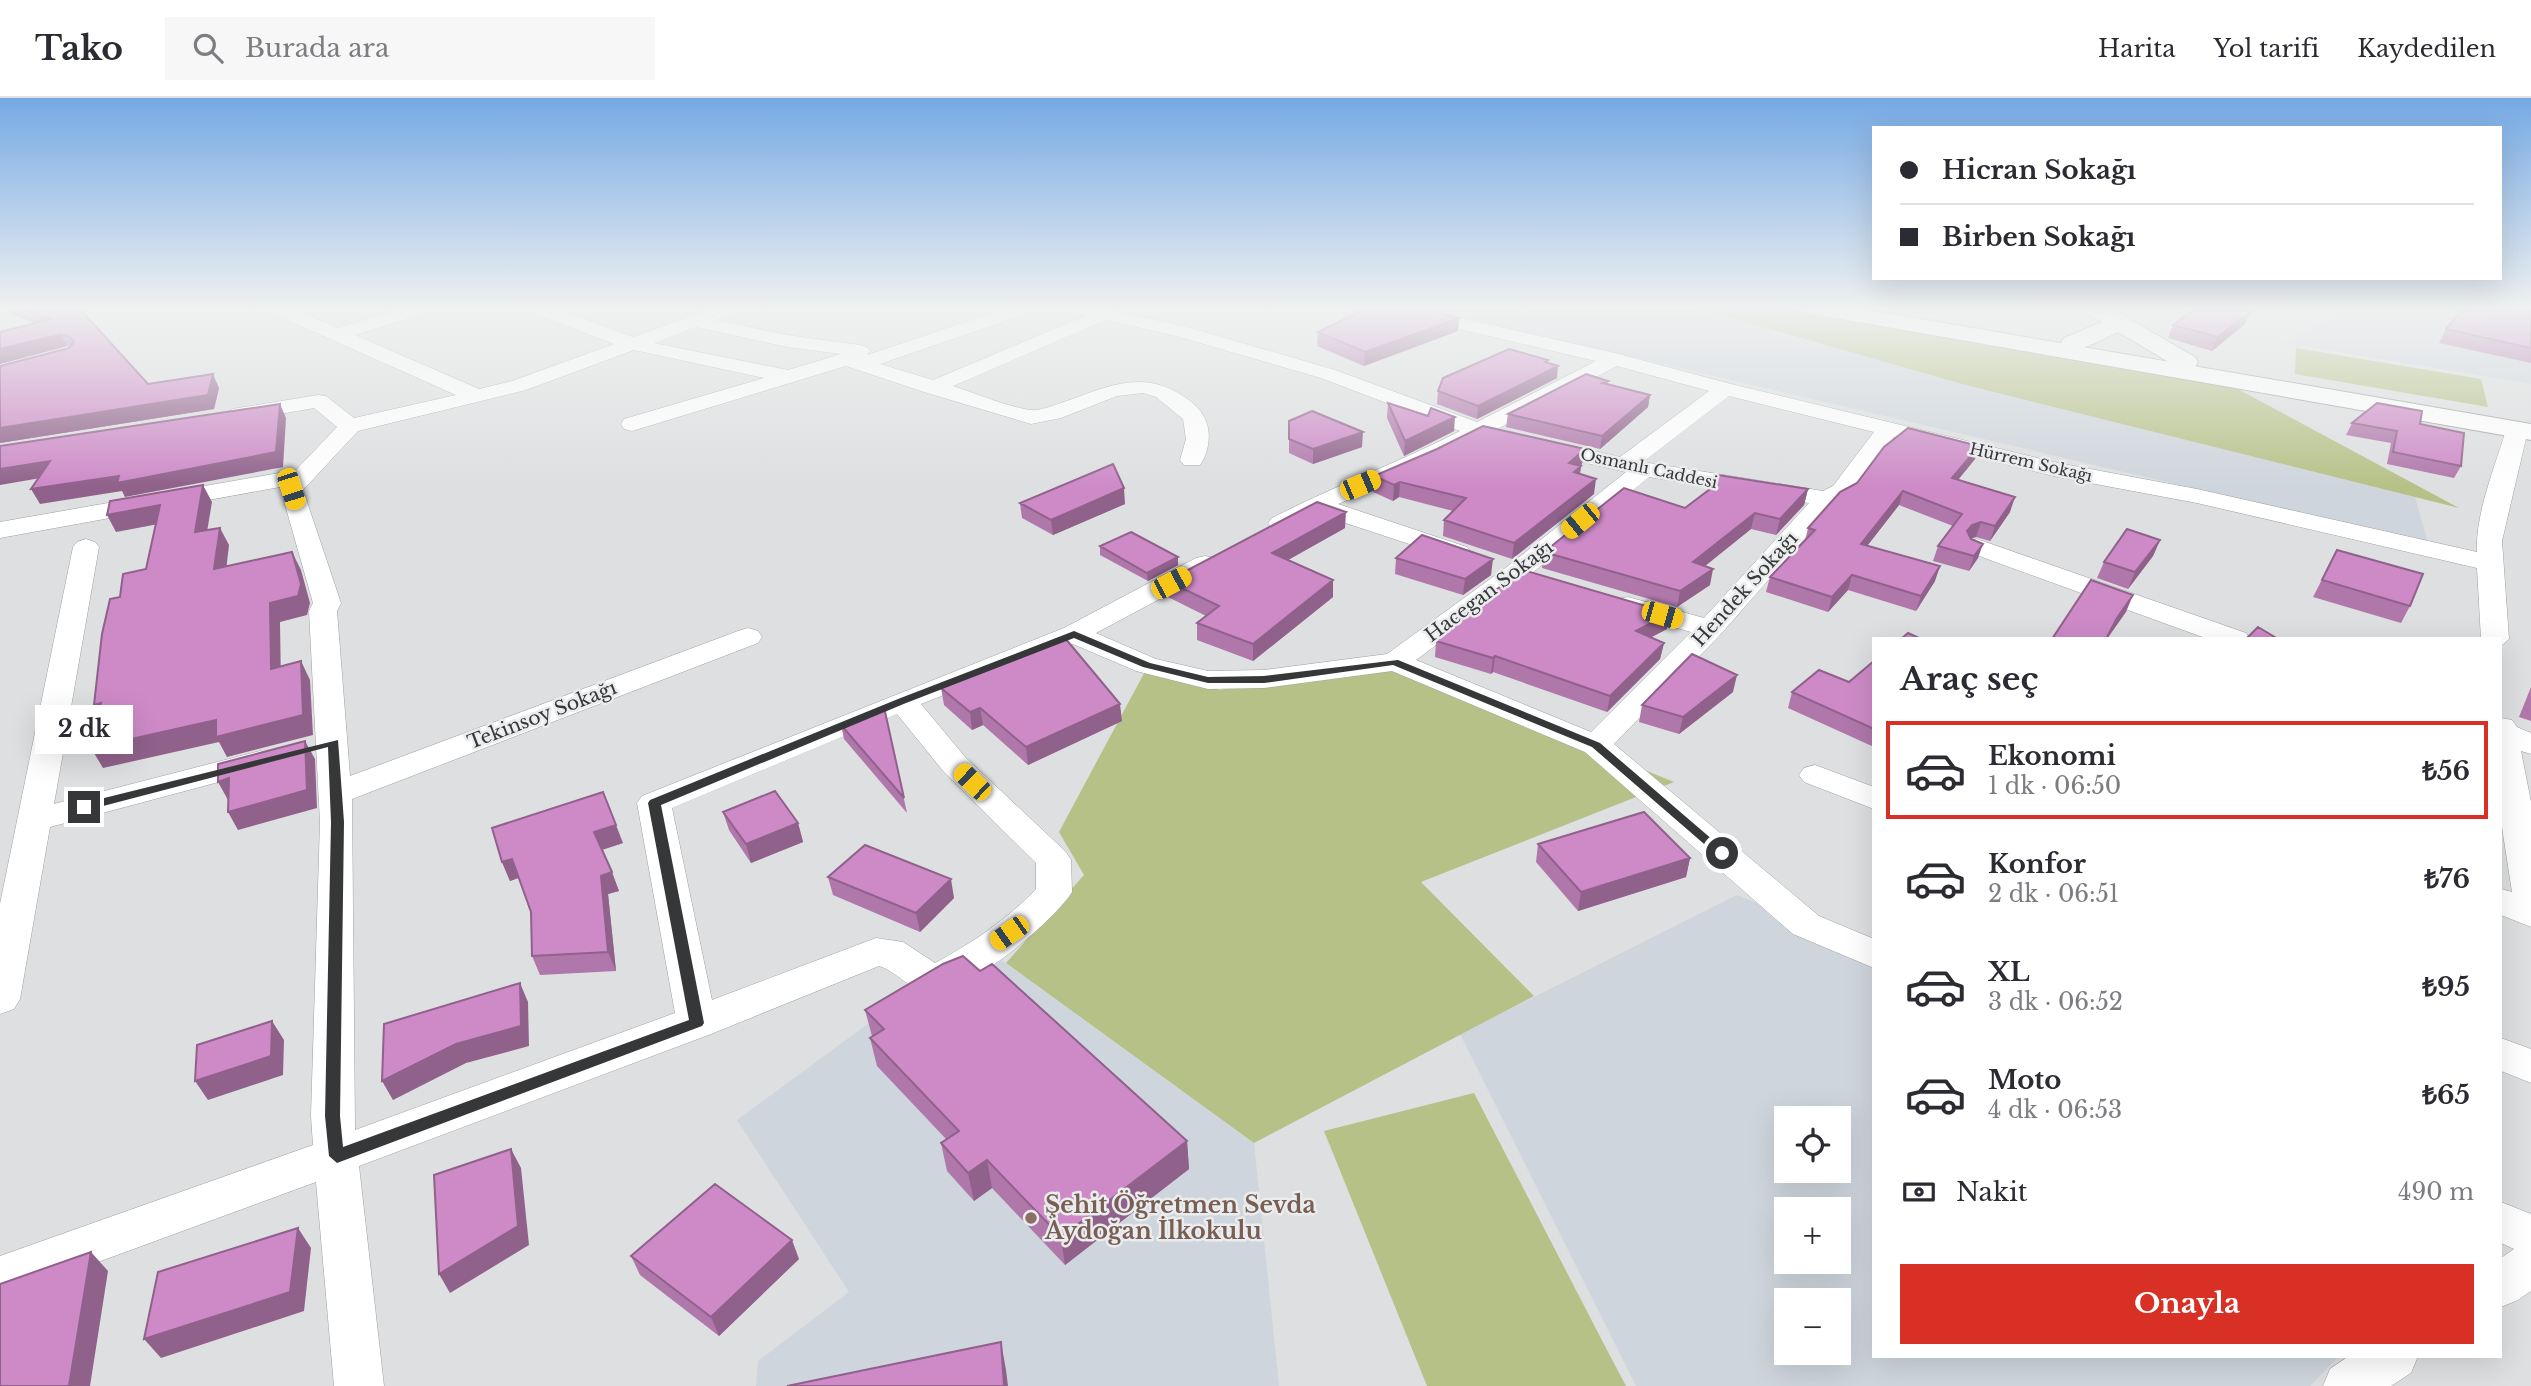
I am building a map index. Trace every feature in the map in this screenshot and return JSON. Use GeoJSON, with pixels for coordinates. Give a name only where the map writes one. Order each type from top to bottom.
{"type":"FeatureCollection","features":[{"type":"Feature","properties":{"kind":"main road"},"geometry":{"type":"LineString","coordinates":[[2167,367],[2526,428]]}},
{"type":"Feature","properties":{"kind":"main road"},"geometry":{"type":"LineString","coordinates":[[2212,367],[2526,428]]}},
{"type":"Feature","properties":{"kind":"street"},"geometry":{"type":"LineString","coordinates":[[410,367],[477,396]]}},
{"type":"Feature","properties":{"kind":"street"},"geometry":{"type":"LineString","coordinates":[[359,1386],[332,1116],[336,793],[312,748],[323,611],[327,603],[291,489],[350,426],[519,386],[570,367]]}},
{"type":"Feature","properties":{"kind":"street"},"geometry":{"type":"LineString","coordinates":[[742,367],[789,377]]}},
{"type":"Feature","properties":{"kind":"street"},"geometry":{"type":"LineString","coordinates":[[632,424],[821,367]]}},
{"type":"Feature","properties":{"kind":"street"},"geometry":{"type":"LineString","coordinates":[[869,367],[1031,417],[1055,415],[1121,386],[1137,385],[1167,391],[1192,413],[1200,439],[1192,460]]}},
{"type":"Feature","properties":{"kind":"street"},"geometry":{"type":"LineString","coordinates":[[931,388],[980,367]]}},
{"type":"Feature","properties":{"kind":"street","name":"Osmanlı Caddesi"},"geometry":{"type":"LineString","coordinates":[[1304,367],[1477,430],[1634,467],[1826,499]]}},
{"type":"Feature","properties":{"kind":"street"},"geometry":{"type":"LineString","coordinates":[[1256,537],[1316,505],[1427,457],[1599,367]]}},
{"type":"Feature","properties":{"kind":"street","name":"Hürrem Sokağı"},"geometry":{"type":"LineString","coordinates":[[1645,367],[2058,470],[2197,496],[2490,563]]}},
{"type":"Feature","properties":{"kind":"street","name":"Hacegan Sokağı"},"geometry":{"type":"LineString","coordinates":[[1074,634],[1146,665],[1208,680],[1264,679],[1395,662],[1517,572],[1725,389]]}},
{"type":"Feature","properties":{"kind":"street"},"geometry":{"type":"LineString","coordinates":[[212,418],[318,401],[350,426]]}},
{"type":"Feature","properties":{"kind":"street"},"geometry":{"type":"LineString","coordinates":[[2495,637],[2489,541],[2526,428]]}},
{"type":"Feature","properties":{"kind":"street","name":"Hendek Sokağı"},"geometry":{"type":"LineString","coordinates":[[1596,745],[1710,629],[1826,499],[1842,491],[1888,429]]}},
{"type":"Feature","properties":{"kind":"street"},"geometry":{"type":"LineString","coordinates":[[0,530],[303,476]]}},
{"type":"Feature","properties":{"kind":"street"},"geometry":{"type":"LineString","coordinates":[[1316,505],[1542,580]]}},
{"type":"Feature","properties":{"kind":"street"},"geometry":{"type":"LineString","coordinates":[[1977,547],[2230,637]]}},
{"type":"Feature","properties":{"kind":"street"},"geometry":{"type":"LineString","coordinates":[[0,999],[86,548]]}},
{"type":"Feature","properties":{"kind":"street"},"geometry":{"type":"LineString","coordinates":[[696,1023],[654,803],[1074,634],[1231,550]]}},
{"type":"Feature","properties":{"kind":"street"},"geometry":{"type":"LineString","coordinates":[[1607,598],[1710,629]]}},
{"type":"Feature","properties":{"kind":"street","name":"Tekinsoy Sokağı"},"geometry":{"type":"LineString","coordinates":[[336,793],[748,638]]}},
{"type":"Feature","properties":{"kind":"street"},"geometry":{"type":"LineString","coordinates":[[1395,662],[1596,745],[1806,925],[1872,953]]}},
{"type":"Feature","properties":{"kind":"street"},"geometry":{"type":"LineString","coordinates":[[0,1277],[696,1023],[876,952],[890,953],[920,975],[939,978],[967,963],[1030,918],[1054,892],[1055,860],[955,765],[902,701]]}},
{"type":"Feature","properties":{"kind":"street"},"geometry":{"type":"LineString","coordinates":[[2509,734],[2531,896]]}},
{"type":"Feature","properties":{"kind":"street"},"geometry":{"type":"LineString","coordinates":[[34,820],[312,748]]}},
{"type":"Feature","properties":{"kind":"street"},"geometry":{"type":"LineString","coordinates":[[1815,775],[1872,798]]}},
{"type":"Feature","properties":{"kind":"street"},"geometry":{"type":"LineString","coordinates":[[2502,901],[2531,914]]}},
{"type":"Feature","properties":{"kind":"street"},"geometry":{"type":"LineString","coordinates":[[2502,1054],[2531,1067]]}},
{"type":"Feature","properties":{"kind":"street"},"geometry":{"type":"LineString","coordinates":[[2502,1222],[2531,1235]]}},
{"type":"Feature","properties":{"kind":"street"},"geometry":{"type":"LineString","coordinates":[[2502,1283],[2531,1264]]}},
{"type":"Feature","properties":{"kind":"street"},"geometry":{"type":"LineString","coordinates":[[2348,1386],[2390,1358]]}},
{"type":"Feature","properties":{"kind":"shaded area"},"geometry":{"type":"Polygon","coordinates":[[[1676,367],[1903,367],[2415,497],[2428,543],[1676,367]]]}},
{"type":"Feature","properties":{"kind":"shaded area"},"geometry":{"type":"Polygon","coordinates":[[[2430,367],[2531,367],[2531,384],[2430,367]]]}},
{"type":"Feature","properties":{"kind":"shaded area"},"geometry":{"type":"Polygon","coordinates":[[[1737,895],[1872,950],[1872,1358],[2337,1358],[2310,1386],[1636,1386],[1460,1034],[1737,895]]]}},
{"type":"Feature","properties":{"kind":"shaded area","name":"Şehit Öğretmen Sevda Aydoğan İlkokulu"},"geometry":{"type":"Polygon","coordinates":[[[978,943],[1254,1143],[1279,1386],[756,1386],[758,1361],[849,1292],[737,1120],[978,943]]]}},
{"type":"Feature","properties":{"kind":"green space"},"geometry":{"type":"Polygon","coordinates":[[[1903,367],[2120,367],[2236,388],[2459,508],[1903,367]]]}},
{"type":"Feature","properties":{"kind":"green space"},"geometry":{"type":"Polygon","coordinates":[[[2295,367],[2410,367],[2481,379],[2488,407],[2295,374],[2295,367]]]}},
{"type":"Feature","properties":{"kind":"green space"},"geometry":{"type":"Polygon","coordinates":[[[1376,660],[1674,782],[1421,882],[1534,996],[1254,1143],[1006,963],[1084,875],[1059,832],[1149,664],[1220,690],[1376,660]]]}},
{"type":"Feature","properties":{"kind":"green space"},"geometry":{"type":"Polygon","coordinates":[[[1474,1093],[1626,1386],[1427,1386],[1324,1131],[1474,1093]]]}},
{"type":"Feature","properties":{"kind":"building"},"geometry":{"type":"Polygon","coordinates":[[[0,367],[133,367],[148,384],[213,374],[208,395],[0,428],[0,367]]]}},
{"type":"Feature","properties":{"kind":"building"},"geometry":{"type":"Polygon","coordinates":[[[1468,367],[1556,367],[1478,406],[1438,391],[1443,378],[1468,367]]]}},
{"type":"Feature","properties":{"kind":"building"},"geometry":{"type":"Polygon","coordinates":[[[1586,374],[1608,381],[1603,383],[1650,395],[1602,436],[1508,414],[1586,374]]]}},
{"type":"Feature","properties":{"kind":"building"},"geometry":{"type":"Polygon","coordinates":[[[1388,403],[1428,416],[1431,408],[1455,417],[1405,441],[1388,403]]]}},
{"type":"Feature","properties":{"kind":"building"},"geometry":{"type":"Polygon","coordinates":[[[2377,403],[2422,411],[2420,424],[2464,433],[2461,466],[2393,452],[2397,431],[2352,423],[2377,403]]]}},
{"type":"Feature","properties":{"kind":"building"},"geometry":{"type":"Polygon","coordinates":[[[280,404],[276,452],[117,483],[119,476],[31,489],[50,461],[0,469],[0,446],[280,404]]]}},
{"type":"Feature","properties":{"kind":"building"},"geometry":{"type":"Polygon","coordinates":[[[1312,411],[1363,432],[1313,449],[1289,439],[1289,421],[1312,411]]]}},
{"type":"Feature","properties":{"kind":"building"},"geometry":{"type":"Polygon","coordinates":[[[1483,426],[1585,449],[1569,463],[1581,466],[1574,472],[1596,479],[1514,543],[1444,520],[1466,498],[1400,482],[1394,485],[1374,476],[1483,426]]]}},
{"type":"Feature","properties":{"kind":"building"},"geometry":{"type":"Polygon","coordinates":[[[1908,428],[1979,446],[1952,478],[2015,497],[1995,526],[1981,522],[1972,525],[1967,531],[1971,539],[1983,544],[1974,556],[1938,546],[1962,514],[1903,491],[1861,544],[1940,566],[1921,596],[1852,575],[1832,597],[1770,577],[1815,530],[1808,528],[1840,492],[1857,483],[1884,447],[1908,428]]]}},
{"type":"Feature","properties":{"kind":"building"},"geometry":{"type":"Polygon","coordinates":[[[1113,464],[1124,488],[1051,520],[1020,503],[1113,464]]]}},
{"type":"Feature","properties":{"kind":"building"},"geometry":{"type":"Polygon","coordinates":[[[1718,475],[1808,489],[1780,519],[1755,513],[1693,562],[1713,569],[1680,591],[1544,552],[1624,488],[1685,508],[1710,489],[1718,475]]]}},
{"type":"Feature","properties":{"kind":"building"},"geometry":{"type":"Polygon","coordinates":[[[203,485],[195,532],[220,528],[214,569],[292,552],[301,584],[298,596],[270,603],[271,669],[301,661],[303,715],[216,737],[216,720],[91,748],[101,703],[94,705],[102,634],[110,599],[120,597],[123,574],[146,569],[160,505],[107,515],[110,501],[203,485]]]}},
{"type":"Feature","properties":{"kind":"building"},"geometry":{"type":"Polygon","coordinates":[[[1317,502],[1346,512],[1272,553],[1333,580],[1253,644],[1197,623],[1219,606],[1167,581],[1317,502]]]}},
{"type":"Feature","properties":{"kind":"building"},"geometry":{"type":"Polygon","coordinates":[[[2127,529],[2160,540],[2135,572],[2104,562],[2127,529]]]}},
{"type":"Feature","properties":{"kind":"building"},"geometry":{"type":"Polygon","coordinates":[[[1131,532],[1178,557],[1147,573],[1100,546],[1131,532]]]}},
{"type":"Feature","properties":{"kind":"building"},"geometry":{"type":"Polygon","coordinates":[[[1422,535],[1493,559],[1465,579],[1396,558],[1422,535]]]}},
{"type":"Feature","properties":{"kind":"building"},"geometry":{"type":"Polygon","coordinates":[[[2337,550],[2423,574],[2410,606],[2322,580],[2337,550]]]}},
{"type":"Feature","properties":{"kind":"building"},"geometry":{"type":"Polygon","coordinates":[[[1523,570],[1670,613],[1636,631],[1664,643],[1610,696],[1495,656],[1493,658],[1436,641],[1456,619],[1523,570]]]}},
{"type":"Feature","properties":{"kind":"building"},"geometry":{"type":"Polygon","coordinates":[[[2091,580],[2133,595],[2107,637],[2053,637],[2091,580]]]}},
{"type":"Feature","properties":{"kind":"building"},"geometry":{"type":"Polygon","coordinates":[[[2258,627],[2275,637],[2248,637],[2258,627]]]}},
{"type":"Feature","properties":{"kind":"building"},"geometry":{"type":"Polygon","coordinates":[[[1065,638],[1120,704],[1026,747],[980,708],[970,712],[941,688],[1065,638]]]}},
{"type":"Feature","properties":{"kind":"building"},"geometry":{"type":"Polygon","coordinates":[[[1692,654],[1737,675],[1683,717],[1642,705],[1692,654]]]}},
{"type":"Feature","properties":{"kind":"building"},"geometry":{"type":"Polygon","coordinates":[[[1872,663],[1872,728],[1792,692],[1819,670],[1849,682],[1872,663]]]}},
{"type":"Feature","properties":{"kind":"building"},"geometry":{"type":"Polygon","coordinates":[[[884,707],[904,798],[841,725],[884,707]]]}},
{"type":"Feature","properties":{"kind":"building"},"geometry":{"type":"Polygon","coordinates":[[[305,741],[307,790],[228,812],[229,778],[218,782],[218,764],[305,741]]]}},
{"type":"Feature","properties":{"kind":"building"},"geometry":{"type":"Polygon","coordinates":[[[775,791],[798,823],[746,844],[723,812],[775,791]]]}},
{"type":"Feature","properties":{"kind":"building"},"geometry":{"type":"Polygon","coordinates":[[[603,792],[616,825],[594,832],[612,872],[601,876],[608,952],[532,956],[531,912],[512,859],[502,862],[492,828],[603,792]]]}},
{"type":"Feature","properties":{"kind":"building"},"geometry":{"type":"Polygon","coordinates":[[[1644,812],[1690,858],[1581,892],[1538,844],[1644,812]]]}},
{"type":"Feature","properties":{"kind":"building"},"geometry":{"type":"Polygon","coordinates":[[[865,845],[951,879],[916,913],[828,877],[865,845]]]}},
{"type":"Feature","properties":{"kind":"building"},"geometry":{"type":"Polygon","coordinates":[[[963,956],[980,971],[992,964],[1187,1141],[1061,1237],[987,1160],[968,1173],[941,1143],[959,1131],[870,1038],[884,1029],[865,1010],[943,964],[963,956]]]}},
{"type":"Feature","properties":{"kind":"building"},"geometry":{"type":"Polygon","coordinates":[[[520,983],[521,1026],[456,1044],[382,1081],[384,1024],[520,983]]]}},
{"type":"Feature","properties":{"kind":"building"},"geometry":{"type":"Polygon","coordinates":[[[272,1021],[271,1056],[195,1081],[197,1045],[272,1021]]]}},
{"type":"Feature","properties":{"kind":"building"},"geometry":{"type":"Polygon","coordinates":[[[511,1149],[518,1226],[439,1274],[434,1175],[511,1149]]]}},
{"type":"Feature","properties":{"kind":"building"},"geometry":{"type":"Polygon","coordinates":[[[715,1184],[792,1240],[711,1317],[631,1256],[715,1184]]]}},
{"type":"Feature","properties":{"kind":"building"},"geometry":{"type":"Polygon","coordinates":[[[298,1228],[290,1292],[144,1339],[158,1272],[298,1228]]]}},
{"type":"Feature","properties":{"kind":"building"},"geometry":{"type":"Polygon","coordinates":[[[91,1252],[69,1386],[0,1386],[0,1284],[91,1252]]]}},
{"type":"Feature","properties":{"kind":"building"},"geometry":{"type":"Polygon","coordinates":[[[1001,1342],[1004,1386],[787,1386],[1001,1342]]]}},
{"type":"Feature","properties":{"kind":"place","name":"Şehit Öğretmen Sevda Aydoğan İlkokulu"},"geometry":{"type":"Point","coordinates":[1031,1218]}},
{"type":"Feature","properties":{"kind":"route"},"geometry":{"type":"LineString","coordinates":[[84,807],[334,742],[337,822],[332,1116],[337,1156],[696,1023],[654,803],[1074,634],[1146,665],[1208,680],[1264,679],[1395,662],[1596,745],[1722,853]]}}]}
